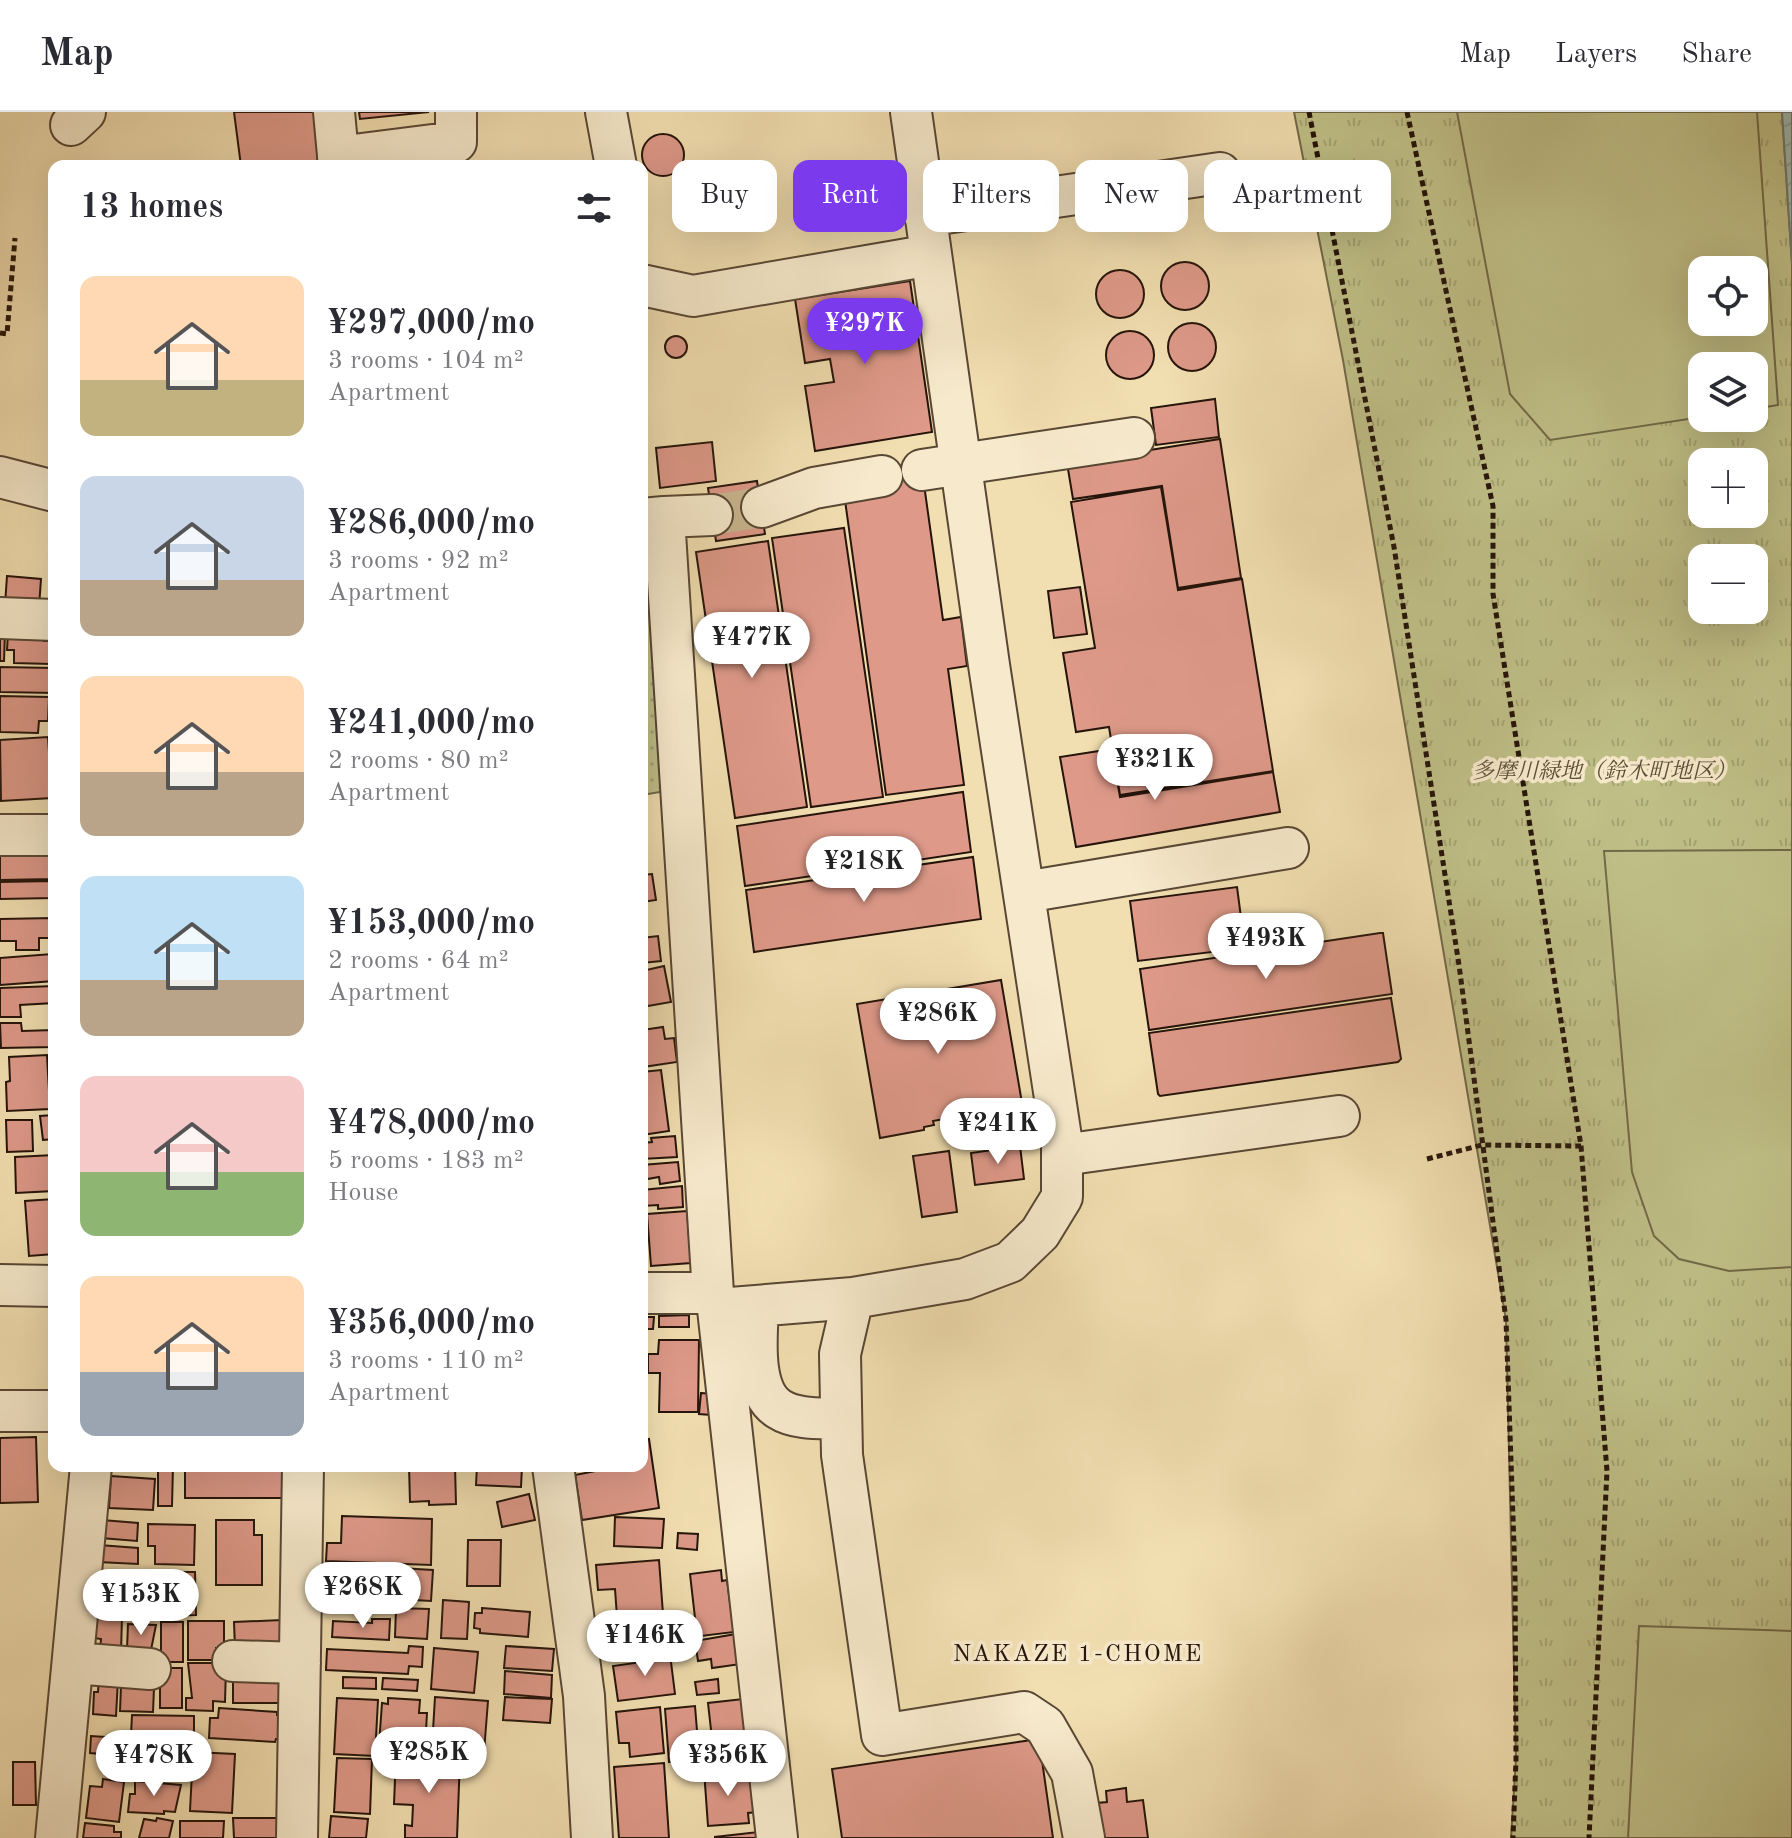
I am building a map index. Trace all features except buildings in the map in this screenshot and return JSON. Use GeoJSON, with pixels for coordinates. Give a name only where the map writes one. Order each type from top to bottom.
{"type":"FeatureCollection","features":[{"type":"Feature","properties":{"kind":"street"},"geometry":{"type":"LineString","coordinates":[[334,112],[339,160]]}},
{"type":"Feature","properties":{"kind":"street"},"geometry":{"type":"LineString","coordinates":[[606,112],[615,160]]}},
{"type":"Feature","properties":{"kind":"street"},"geometry":{"type":"LineString","coordinates":[[911,112],[923,201]]}},
{"type":"Feature","properties":{"kind":"street"},"geometry":{"type":"LineString","coordinates":[[350,160],[455,140]]}},
{"type":"Feature","properties":{"kind":"street"},"geometry":{"type":"LineString","coordinates":[[1059,196],[1204,175]]}},
{"type":"Feature","properties":{"kind":"street"},"geometry":{"type":"LineString","coordinates":[[648,1294],[758,1307],[853,1298],[965,1279],[1010,1262],[1040,1233],[1062,1197],[1063,1155],[927,232]]}},
{"type":"Feature","properties":{"kind":"street"},"geometry":{"type":"LineString","coordinates":[[648,286],[693,296],[931,255]]}},
{"type":"Feature","properties":{"kind":"street"},"geometry":{"type":"LineString","coordinates":[[922,470],[1134,438]]}},
{"type":"Feature","properties":{"kind":"street"},"geometry":{"type":"LineString","coordinates":[[762,507],[814,488],[882,476]]}},
{"type":"Feature","properties":{"kind":"street"},"geometry":{"type":"LineString","coordinates":[[0,477],[48,489]]}},
{"type":"Feature","properties":{"kind":"street"},"geometry":{"type":"LineString","coordinates":[[712,515],[653,518],[716,1301],[777,1838]]}},
{"type":"Feature","properties":{"kind":"street"},"geometry":{"type":"LineString","coordinates":[[0,618],[48,620]]}},
{"type":"Feature","properties":{"kind":"street"},"geometry":{"type":"LineString","coordinates":[[0,835],[48,835]]}},
{"type":"Feature","properties":{"kind":"street"},"geometry":{"type":"LineString","coordinates":[[1025,892],[1288,848]]}},
{"type":"Feature","properties":{"kind":"street"},"geometry":{"type":"LineString","coordinates":[[1063,1155],[1339,1116]]}},
{"type":"Feature","properties":{"kind":"street"},"geometry":{"type":"LineString","coordinates":[[0,1285],[48,1286]]}},
{"type":"Feature","properties":{"kind":"street"},"geometry":{"type":"LineString","coordinates":[[853,1298],[840,1354],[842,1455],[882,1735],[1024,1712],[1045,1726],[1072,1773],[1084,1838]]}},
{"type":"Feature","properties":{"kind":"street"},"geometry":{"type":"LineString","coordinates":[[758,1307],[756,1361],[767,1396],[778,1409],[798,1415],[841,1419]]}},
{"type":"Feature","properties":{"kind":"street"},"geometry":{"type":"LineString","coordinates":[[0,1411],[48,1411]]}},
{"type":"Feature","properties":{"kind":"street"},"geometry":{"type":"LineString","coordinates":[[56,1838],[90,1472]]}},
{"type":"Feature","properties":{"kind":"street"},"geometry":{"type":"LineString","coordinates":[[297,1838],[303,1472]]}},
{"type":"Feature","properties":{"kind":"street"},"geometry":{"type":"LineString","coordinates":[[554,1472],[584,1696],[592,1838]]}},
{"type":"Feature","properties":{"kind":"street"},"geometry":{"type":"LineString","coordinates":[[233,1661],[300,1663]]}},
{"type":"Feature","properties":{"kind":"street"},"geometry":{"type":"LineString","coordinates":[[73,1663],[150,1669]]}},
{"type":"Feature","properties":{"kind":"path"},"geometry":{"type":"LineString","coordinates":[[1309,112],[1394,547],[1459,965],[1506,1320],[1515,1574],[1516,1759],[1513,1838]]}},
{"type":"Feature","properties":{"kind":"path"},"geometry":{"type":"LineString","coordinates":[[1407,112],[1493,506],[1493,594],[1581,1146],[1607,1471],[1589,1838]]}},
{"type":"Feature","properties":{"kind":"path"},"geometry":{"type":"LineString","coordinates":[[0,333],[7,334],[15,238]]}},
{"type":"Feature","properties":{"kind":"path"},"geometry":{"type":"LineString","coordinates":[[1427,1159],[1482,1145],[1581,1146]]}},
{"type":"Feature","properties":{"kind":"green space","name":"多摩川緑地（鈴木町地区）"},"geometry":{"type":"Polygon","coordinates":[[[1294,112],[1782,112],[1792,264],[1792,1838],[1511,1838],[1516,1759],[1506,1320],[1343,360],[1318,232],[1391,232],[1391,160],[1303,160],[1294,112]]]}},
{"type":"Feature","properties":{"kind":"green space"},"geometry":{"type":"Polygon","coordinates":[[[1457,112],[1757,112],[1767,256],[1688,256],[1688,336],[1768,336],[1768,265],[1778,405],[1768,407],[1768,352],[1688,352],[1688,419],[1550,440],[1510,394],[1457,112]]]}},
{"type":"Feature","properties":{"kind":"green space"},"geometry":{"type":"Polygon","coordinates":[[[655,558],[666,791],[648,794],[648,559],[655,558]]]}},
{"type":"Feature","properties":{"kind":"green space"},"geometry":{"type":"Polygon","coordinates":[[[1792,850],[1792,1267],[1729,1271],[1679,1259],[1654,1236],[1632,1172],[1604,851],[1792,850]]]}},
{"type":"Feature","properties":{"kind":"green space"},"geometry":{"type":"Polygon","coordinates":[[[1639,1626],[1792,1631],[1792,1838],[1628,1838],[1639,1626]]]}},
{"type":"Feature","properties":{"kind":"water"},"geometry":{"type":"Polygon","coordinates":[[[1782,112],[1792,112],[1792,264],[1782,112]]]}},
{"type":"Feature","properties":{"kind":"tunnel"},"geometry":{"type":"LineString","coordinates":[[712,515],[762,507]]}},
{"type":"Feature","properties":{"kind":"district","name":"NAKAZE 1-CHOME"},"geometry":{"type":"Point","coordinates":[1078,1655]}}]}
